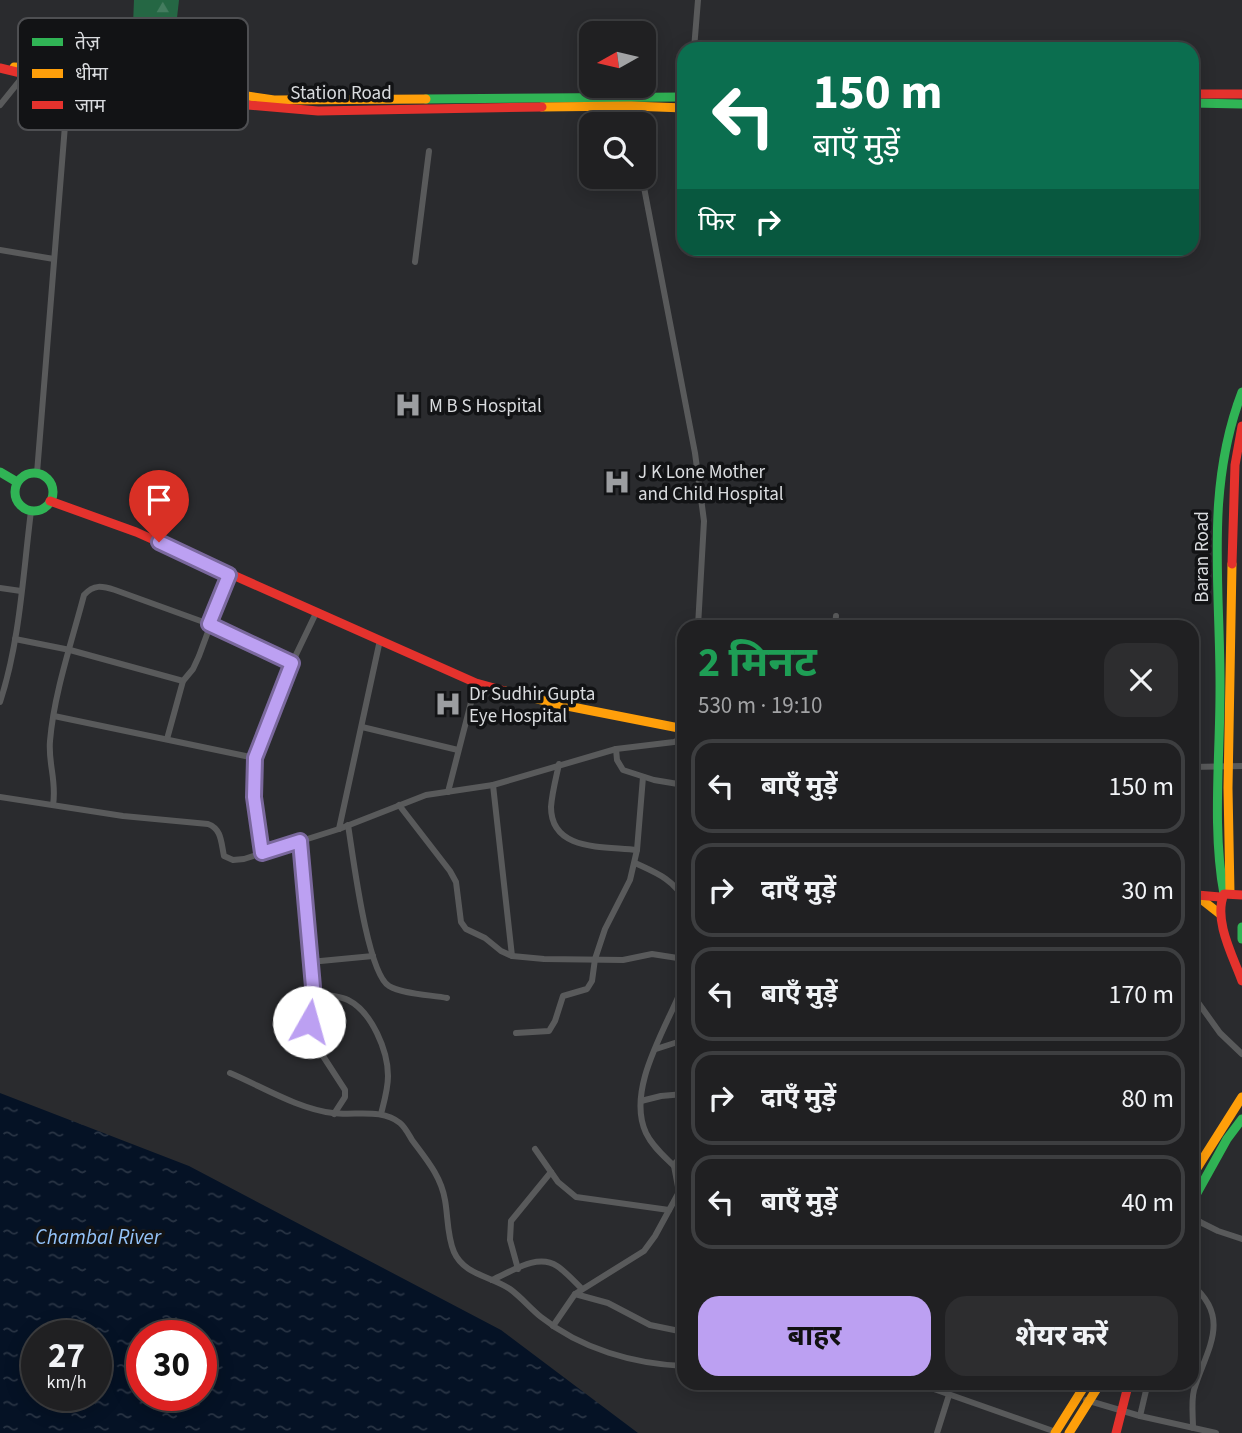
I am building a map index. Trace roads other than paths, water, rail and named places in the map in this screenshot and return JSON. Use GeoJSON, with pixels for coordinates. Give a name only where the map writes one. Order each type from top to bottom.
{"type":"FeatureCollection","features":[{"type":"Feature","properties":{"kind":"street"},"geometry":{"type":"LineString","coordinates":[[695,42],[698,0]]}},
{"type":"Feature","properties":{"kind":"street","name":"Station Road"},"geometry":{"type":"LineString","coordinates":[[1,68],[18,72]]}},
{"type":"Feature","properties":{"kind":"street"},"geometry":{"type":"LineString","coordinates":[[0,105],[18,83]]}},
{"type":"Feature","properties":{"kind":"street"},"geometry":{"type":"LineString","coordinates":[[1199,94],[1242,94]]}},
{"type":"Feature","properties":{"kind":"street","name":"Station Road"},"geometry":{"type":"LineString","coordinates":[[248,96],[274,100],[677,97]]}},
{"type":"Feature","properties":{"kind":"street"},"geometry":{"type":"LineString","coordinates":[[1199,103],[1242,104]]}},
{"type":"Feature","properties":{"kind":"street","name":"Station Road"},"geometry":{"type":"LineString","coordinates":[[248,105],[318,111],[631,106],[677,108]]}},
{"type":"Feature","properties":{"kind":"street"},"geometry":{"type":"LineString","coordinates":[[631,106],[632,112]]}},
{"type":"Feature","properties":{"kind":"street"},"geometry":{"type":"LineString","coordinates":[[37,472],[65,130]]}},
{"type":"Feature","properties":{"kind":"street"},"geometry":{"type":"LineString","coordinates":[[415,262],[429,151]]}},
{"type":"Feature","properties":{"kind":"street"},"geometry":{"type":"LineString","coordinates":[[644,189],[695,453],[704,521],[698,620]]}},
{"type":"Feature","properties":{"kind":"street"},"geometry":{"type":"LineString","coordinates":[[0,250],[54,259]]}},
{"type":"Feature","properties":{"kind":"street","name":"Baran Road"},"geometry":{"type":"LineString","coordinates":[[1242,391],[1238,416],[1228,430],[1217,524],[1223,766],[1219,855],[1225,895],[1220,914],[1242,981]]}},
{"type":"Feature","properties":{"kind":"street","name":"Baran Road"},"geometry":{"type":"LineString","coordinates":[[1223,766],[1231,706],[1232,498],[1237,442],[1242,426]]}},
{"type":"Feature","properties":{"kind":"street"},"geometry":{"type":"LineString","coordinates":[[0,472],[17,482]]}},
{"type":"Feature","properties":{"kind":"street"},"geometry":{"type":"LineString","coordinates":[[37,472],[49,480],[52,487],[50,501],[38,510],[24,508],[15,496],[17,482],[22,476],[37,472]]}},
{"type":"Feature","properties":{"kind":"street"},"geometry":{"type":"LineString","coordinates":[[50,501],[136,532],[476,683],[557,704],[677,728]]}},
{"type":"Feature","properties":{"kind":"street"},"geometry":{"type":"LineString","coordinates":[[0,702],[3,680],[15,639],[31,510]]}},
{"type":"Feature","properties":{"kind":"street"},"geometry":{"type":"LineString","coordinates":[[167,739],[183,681],[196,662],[229,575]]}},
{"type":"Feature","properties":{"kind":"street"},"geometry":{"type":"LineString","coordinates":[[53,805],[56,788],[50,763],[50,749],[54,716],[84,594],[91,588],[100,586],[209,624],[292,663]]}},
{"type":"Feature","properties":{"kind":"street"},"geometry":{"type":"LineString","coordinates":[[0,588],[21,591]]}},
{"type":"Feature","properties":{"kind":"street"},"geometry":{"type":"LineString","coordinates":[[262,853],[254,797],[255,758],[292,663],[316,612]]}},
{"type":"Feature","properties":{"kind":"street"},"geometry":{"type":"LineString","coordinates":[[836,616],[836,620]]}},
{"type":"Feature","properties":{"kind":"street"},"geometry":{"type":"LineString","coordinates":[[15,639],[70,650],[183,681]]}},
{"type":"Feature","properties":{"kind":"street"},"geometry":{"type":"LineString","coordinates":[[339,829],[380,640]]}},
{"type":"Feature","properties":{"kind":"street"},"geometry":{"type":"LineString","coordinates":[[448,792],[476,683]]}},
{"type":"Feature","properties":{"kind":"street"},"geometry":{"type":"LineString","coordinates":[[54,716],[255,758]]}},
{"type":"Feature","properties":{"kind":"street"},"geometry":{"type":"LineString","coordinates":[[362,727],[458,750]]}},
{"type":"Feature","properties":{"kind":"street"},"geometry":{"type":"LineString","coordinates":[[0,797],[123,816],[208,824],[215,827],[219,834],[224,856],[233,860],[244,859],[339,829],[426,795],[493,785],[616,749],[677,741]]}},
{"type":"Feature","properties":{"kind":"street"},"geometry":{"type":"LineString","coordinates":[[616,749],[619,766],[632,774],[677,784]]}},
{"type":"Feature","properties":{"kind":"street"},"geometry":{"type":"LineString","coordinates":[[559,764],[551,807],[553,822],[560,835],[571,842],[637,850]]}},
{"type":"Feature","properties":{"kind":"street"},"geometry":{"type":"LineString","coordinates":[[1199,767],[1242,766]]}},
{"type":"Feature","properties":{"kind":"street"},"geometry":{"type":"LineString","coordinates":[[516,1033],[549,1031],[564,996],[587,989],[593,981],[595,959],[605,929],[631,880],[637,850],[643,777]]}},
{"type":"Feature","properties":{"kind":"street"},"geometry":{"type":"LineString","coordinates":[[493,785],[512,956]]}},
{"type":"Feature","properties":{"kind":"street"},"geometry":{"type":"LineString","coordinates":[[399,805],[456,882],[461,922],[466,929],[485,937],[501,951],[512,956],[544,959],[623,960],[652,954],[677,958]]}},
{"type":"Feature","properties":{"kind":"street"},"geometry":{"type":"LineString","coordinates":[[348,825],[373,956],[383,981],[391,988],[447,998]]}},
{"type":"Feature","properties":{"kind":"street"},"geometry":{"type":"LineString","coordinates":[[300,841],[313,987],[310,1036],[345,1090],[345,1097],[334,1114]]}},
{"type":"Feature","properties":{"kind":"street"},"geometry":{"type":"LineString","coordinates":[[635,863],[668,880],[677,891]]}},
{"type":"Feature","properties":{"kind":"street"},"geometry":{"type":"LineString","coordinates":[[1199,894],[1242,895]]}},
{"type":"Feature","properties":{"kind":"street"},"geometry":{"type":"LineString","coordinates":[[1199,898],[1220,914]]}},
{"type":"Feature","properties":{"kind":"street"},"geometry":{"type":"LineString","coordinates":[[1242,927],[1242,939]]}},
{"type":"Feature","properties":{"kind":"street"},"geometry":{"type":"LineString","coordinates":[[310,961],[373,956]]}},
{"type":"Feature","properties":{"kind":"street"},"geometry":{"type":"LineString","coordinates":[[313,987],[318,993],[348,1000],[361,1010],[377,1033],[388,1076],[381,1114]]}},
{"type":"Feature","properties":{"kind":"street"},"geometry":{"type":"LineString","coordinates":[[677,1000],[641,1091],[645,1132],[655,1147],[674,1166],[677,1182]]}},
{"type":"Feature","properties":{"kind":"street"},"geometry":{"type":"LineString","coordinates":[[1199,1004],[1220,1033],[1242,1054]]}},
{"type":"Feature","properties":{"kind":"street"},"geometry":{"type":"LineString","coordinates":[[656,1049],[677,1042]]}},
{"type":"Feature","properties":{"kind":"street"},"geometry":{"type":"LineString","coordinates":[[230,1073],[303,1106],[334,1114],[381,1114],[400,1123],[436,1173],[444,1196],[453,1251],[461,1264],[512,1290],[553,1325],[614,1355],[649,1364],[677,1366]]}},
{"type":"Feature","properties":{"kind":"street"},"geometry":{"type":"LineString","coordinates":[[641,1101],[677,1095]]}},
{"type":"Feature","properties":{"kind":"street"},"geometry":{"type":"LineString","coordinates":[[1199,1165],[1242,1097]]}},
{"type":"Feature","properties":{"kind":"street"},"geometry":{"type":"LineString","coordinates":[[1199,1190],[1242,1119]]}},
{"type":"Feature","properties":{"kind":"street"},"geometry":{"type":"LineString","coordinates":[[1234,1129],[1242,1136]]}},
{"type":"Feature","properties":{"kind":"street"},"geometry":{"type":"LineString","coordinates":[[535,1149],[551,1172],[576,1197],[670,1210]]}},
{"type":"Feature","properties":{"kind":"street"},"geometry":{"type":"LineString","coordinates":[[674,1166],[677,1161]]}},
{"type":"Feature","properties":{"kind":"street"},"geometry":{"type":"LineString","coordinates":[[518,1269],[510,1240],[511,1221],[551,1172]]}},
{"type":"Feature","properties":{"kind":"street"},"geometry":{"type":"LineString","coordinates":[[553,1325],[575,1294],[645,1251],[677,1196]]}},
{"type":"Feature","properties":{"kind":"street"},"geometry":{"type":"LineString","coordinates":[[1200,1222],[1229,1236],[1242,1238]]}},
{"type":"Feature","properties":{"kind":"street"},"geometry":{"type":"LineString","coordinates":[[492,1280],[533,1262],[549,1262],[582,1289]]}},
{"type":"Feature","properties":{"kind":"street"},"geometry":{"type":"LineString","coordinates":[[1199,1293],[1205,1300],[1214,1328],[1213,1341],[1199,1377]]}},
{"type":"Feature","properties":{"kind":"street"},"geometry":{"type":"LineString","coordinates":[[575,1294],[608,1303],[650,1325],[677,1331]]}},
{"type":"Feature","properties":{"kind":"street"},"geometry":{"type":"LineString","coordinates":[[937,1390],[1056,1433],[1082,1390]]}},
{"type":"Feature","properties":{"kind":"street"},"geometry":{"type":"LineString","coordinates":[[1069,1433],[1096,1390]]}},
{"type":"Feature","properties":{"kind":"street"},"geometry":{"type":"LineString","coordinates":[[1116,1433],[1127,1390]]}},
{"type":"Feature","properties":{"kind":"street"},"geometry":{"type":"LineString","coordinates":[[1140,1416],[1146,1390]]}},
{"type":"Feature","properties":{"kind":"street"},"geometry":{"type":"LineString","coordinates":[[1193,1428],[1194,1390]]}},
{"type":"Feature","properties":{"kind":"street"},"geometry":{"type":"LineString","coordinates":[[937,1433],[949,1395]]}},
{"type":"Feature","properties":{"kind":"street"},"geometry":{"type":"LineString","coordinates":[[1077,1398],[1216,1433]]}},
{"type":"Feature","properties":{"kind":"water","name":"Chambal River"},"geometry":{"type":"Polygon","coordinates":[[[0,1093],[189,1166],[501,1330],[638,1433],[0,1433],[0,1093]]]}},
{"type":"Feature","properties":{"kind":"place","name":"M B S Hospital"},"geometry":{"type":"Point","coordinates":[408,405]}},
{"type":"Feature","properties":{"kind":"place","name":"J K Lone Mother and Child Hospital"},"geometry":{"type":"Point","coordinates":[617,482]}},
{"type":"Feature","properties":{"kind":"place","name":"Dr Sudhir Gupta Eye Hospital"},"geometry":{"type":"Point","coordinates":[448,704]}}]}
